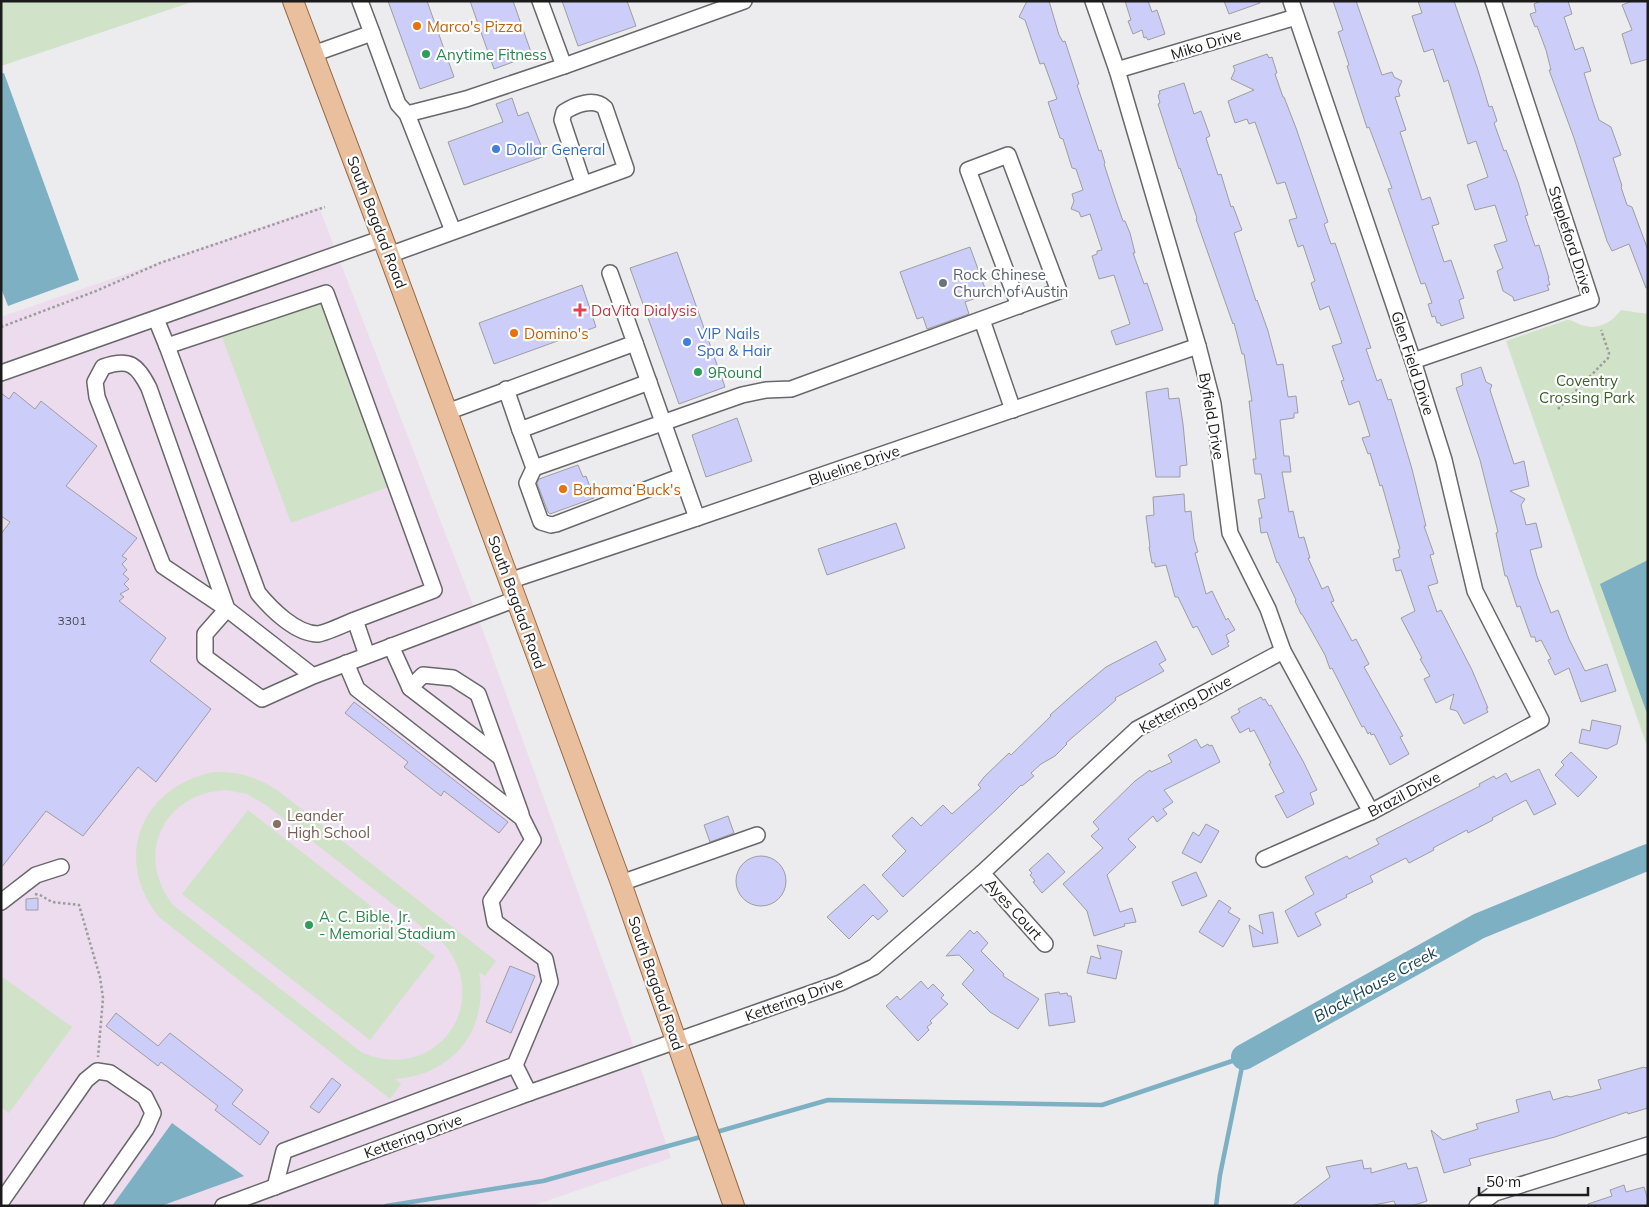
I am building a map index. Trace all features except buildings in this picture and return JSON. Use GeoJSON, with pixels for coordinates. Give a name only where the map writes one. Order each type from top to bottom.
{"type":"FeatureCollection","features":[{"type":"Feature","properties":{"kind":"main road","name":"South Bagdad Road"},"geometry":{"type":"LineString","coordinates":[[294,1],[621,883],[734,1206]]}},
{"type":"Feature","properties":{"kind":"street"},"geometry":{"type":"LineString","coordinates":[[360,1],[398,104],[407,114],[453,232]]}},
{"type":"Feature","properties":{"kind":"street"},"geometry":{"type":"LineString","coordinates":[[540,1],[564,66]]}},
{"type":"Feature","properties":{"kind":"street"},"geometry":{"type":"LineString","coordinates":[[407,114],[466,99],[744,1]]}},
{"type":"Feature","properties":{"kind":"street","name":"Byfield Drive"},"geometry":{"type":"LineString","coordinates":[[1093,1],[1117,70],[1198,346],[1213,404],[1230,533],[1268,609],[1284,651],[1371,812]]}},
{"type":"Feature","properties":{"kind":"street","name":"Glen Field Drive"},"geometry":{"type":"LineString","coordinates":[[1291,1],[1444,460],[1475,591],[1541,720]]}},
{"type":"Feature","properties":{"kind":"street","name":"Stapleford Drive"},"geometry":{"type":"LineString","coordinates":[[1412,361],[1591,300],[1493,1]]}},
{"type":"Feature","properties":{"kind":"street","name":"Miko Drive"},"geometry":{"type":"LineString","coordinates":[[1117,70],[1296,17]]}},
{"type":"Feature","properties":{"kind":"street"},"geometry":{"type":"LineString","coordinates":[[313,54],[372,33]]}},
{"type":"Feature","properties":{"kind":"street"},"geometry":{"type":"LineString","coordinates":[[1,373],[156,319],[386,246],[453,232],[583,183],[626,169],[605,108],[600,103],[594,102],[571,108],[564,112],[562,120],[583,183]]}},
{"type":"Feature","properties":{"kind":"street"},"geometry":{"type":"LineString","coordinates":[[534,468],[742,395],[766,390],[791,388],[1059,292],[1008,155],[968,170],[1019,306]]}},
{"type":"Feature","properties":{"kind":"street"},"geometry":{"type":"LineString","coordinates":[[610,272],[698,518]]}},
{"type":"Feature","properties":{"kind":"street"},"geometry":{"type":"LineString","coordinates":[[156,319],[258,593],[268,606],[298,629],[319,634],[434,590],[326,293],[167,346]]}},
{"type":"Feature","properties":{"kind":"street"},"geometry":{"type":"LineString","coordinates":[[982,320],[1013,410]]}},
{"type":"Feature","properties":{"kind":"street"},"geometry":{"type":"LineString","coordinates":[[447,412],[635,343]]}},
{"type":"Feature","properties":{"kind":"street","name":"Blueline Drive"},"geometry":{"type":"LineString","coordinates":[[228,609],[205,634],[206,657],[262,700],[313,676],[391,646],[513,590],[698,518],[1198,346]]}},
{"type":"Feature","properties":{"kind":"street"},"geometry":{"type":"LineString","coordinates":[[228,609],[149,388],[141,372],[126,363],[116,362],[103,367],[95,382],[97,397],[163,566],[228,609],[313,676]]}},
{"type":"Feature","properties":{"kind":"street"},"geometry":{"type":"LineString","coordinates":[[520,430],[649,382]]}},
{"type":"Feature","properties":{"kind":"street"},"geometry":{"type":"LineString","coordinates":[[506,389],[534,468],[527,483],[541,522],[550,525],[556,524],[682,476]]}},
{"type":"Feature","properties":{"kind":"street"},"geometry":{"type":"LineString","coordinates":[[355,620],[367,655]]}},
{"type":"Feature","properties":{"kind":"street"},"geometry":{"type":"LineString","coordinates":[[391,646],[410,688],[500,757]]}},
{"type":"Feature","properties":{"kind":"street","name":"Kettering Drive"},"geometry":{"type":"LineString","coordinates":[[223,1206],[529,1093],[840,983],[874,967],[982,873],[1137,729],[1284,651]]}},
{"type":"Feature","properties":{"kind":"street"},"geometry":{"type":"LineString","coordinates":[[346,663],[357,689],[522,818]]}},
{"type":"Feature","properties":{"kind":"street"},"geometry":{"type":"LineString","coordinates":[[275,1187],[284,1152],[514,1065],[550,982],[545,959],[495,922],[491,901],[533,840],[514,800],[478,694],[453,678],[423,676],[410,688]]}},
{"type":"Feature","properties":{"kind":"street","name":"Brazil Drive"},"geometry":{"type":"LineString","coordinates":[[1264,859],[1371,812],[1541,720]]}},
{"type":"Feature","properties":{"kind":"street"},"geometry":{"type":"LineString","coordinates":[[621,883],[757,835]]}},
{"type":"Feature","properties":{"kind":"street"},"geometry":{"type":"LineString","coordinates":[[1,902],[36,875],[61,867]]}},
{"type":"Feature","properties":{"kind":"street","name":"Ayes Court"},"geometry":{"type":"LineString","coordinates":[[982,873],[1045,944]]}},
{"type":"Feature","properties":{"kind":"street"},"geometry":{"type":"LineString","coordinates":[[514,1065],[529,1093]]}},
{"type":"Feature","properties":{"kind":"street"},"geometry":{"type":"LineString","coordinates":[[1,1202],[86,1080],[97,1071],[110,1073],[144,1097],[153,1113],[146,1129],[92,1206]]}},
{"type":"Feature","properties":{"kind":"street"},"geometry":{"type":"LineString","coordinates":[[1477,1206],[1495,1194],[1648,1145]]}},
{"type":"Feature","properties":{"kind":"path"},"geometry":{"type":"LineString","coordinates":[[1,327],[96,291],[160,263],[325,207]]}},
{"type":"Feature","properties":{"kind":"path"},"geometry":{"type":"LineString","coordinates":[[1558,409],[1608,358],[1609,354],[1601,330]]}},
{"type":"Feature","properties":{"kind":"path"},"geometry":{"type":"LineString","coordinates":[[32,893],[52,902],[79,905],[100,977],[103,998],[97,1071]]}},
{"type":"Feature","properties":{"kind":"shaded area","name":"Leander High School"},"geometry":{"type":"Polygon","coordinates":[[[319,207],[482,628],[624,1019],[671,1158],[532,1206],[1,1206],[1,317],[319,207]]]}},
{"type":"Feature","properties":{"kind":"green space"},"geometry":{"type":"Polygon","coordinates":[[[1,1],[195,1],[1,66],[1,1]]]}},
{"type":"Feature","properties":{"kind":"green space"},"geometry":{"type":"Polygon","coordinates":[[[322,300],[391,486],[291,523],[222,337],[322,300]]]}},
{"type":"Feature","properties":{"kind":"green space","name":"Coventry Crossing Park"},"geometry":{"type":"Polygon","coordinates":[[[1621,310],[1648,314],[1648,749],[1506,341],[1567,320],[1591,327],[1601,326],[1614,318],[1621,310]]]}},
{"type":"Feature","properties":{"kind":"green space","name":"A. C. Bible, Jr. - Memorial Stadium"},"geometry":{"type":"Polygon","coordinates":[[[213,772],[222,772],[254,778],[269,785],[496,961],[485,976],[479,972],[481,993],[478,1012],[472,1030],[463,1045],[450,1058],[434,1069],[416,1076],[395,1079],[401,1084],[390,1099],[159,917],[145,895],[137,872],[136,850],[141,828],[152,809],[168,793],[188,780],[213,772]],[[226,790],[204,794],[186,802],[171,815],[161,830],[156,847],[156,866],[161,886],[173,905],[361,1052],[387,1059],[411,1058],[432,1049],[448,1034],[459,1015],[463,993],[458,969],[445,945],[266,805],[247,794],[226,790]]]}},
{"type":"Feature","properties":{"kind":"green space","name":"A. C. Bible, Jr. - Memorial Stadium"},"geometry":{"type":"Polygon","coordinates":[[[248,810],[435,956],[370,1040],[182,894],[248,810]]]}},
{"type":"Feature","properties":{"kind":"green space"},"geometry":{"type":"Polygon","coordinates":[[[1,976],[72,1027],[9,1113],[1,1107],[1,976]]]}},
{"type":"Feature","properties":{"kind":"water"},"geometry":{"type":"Polygon","coordinates":[[[4,73],[79,280],[8,306],[1,288],[1,74],[4,73]]]}},
{"type":"Feature","properties":{"kind":"water"},"geometry":{"type":"Polygon","coordinates":[[[1648,560],[1648,716],[1600,584],[1648,560]]]}},
{"type":"Feature","properties":{"kind":"water"},"geometry":{"type":"Polygon","coordinates":[[[172,1123],[244,1176],[161,1206],[112,1206],[172,1123]]]}},
{"type":"Feature","properties":{"kind":"waterway","name":"Block House Creek"},"geometry":{"type":"LineString","coordinates":[[1244,1057],[1479,926],[1648,857]]}},
{"type":"Feature","properties":{"kind":"waterway"},"geometry":{"type":"LineString","coordinates":[[713,1133],[828,1100],[1102,1105],[1244,1057]]}},
{"type":"Feature","properties":{"kind":"waterway","name":"Block House Creek"},"geometry":{"type":"LineString","coordinates":[[1216,1206],[1220,1175],[1244,1057]]}},
{"type":"Feature","properties":{"kind":"waterway"},"geometry":{"type":"LineString","coordinates":[[386,1206],[543,1181],[704,1136]]}},
{"type":"Feature","properties":{"kind":"place","name":"Marco's Pizza"},"geometry":{"type":"Point","coordinates":[417,26]}},
{"type":"Feature","properties":{"kind":"place","name":"Anytime Fitness"},"geometry":{"type":"Point","coordinates":[426,54]}},
{"type":"Feature","properties":{"kind":"place","name":"Dollar General"},"geometry":{"type":"Point","coordinates":[496,149]}},
{"type":"Feature","properties":{"kind":"place","name":"Rock Chinese Church of Austin"},"geometry":{"type":"Point","coordinates":[943,283]}},
{"type":"Feature","properties":{"kind":"place","name":"DaVita Dialysis"},"geometry":{"type":"Point","coordinates":[580,310]}},
{"type":"Feature","properties":{"kind":"place","name":"Domino's"},"geometry":{"type":"Point","coordinates":[514,333]}},
{"type":"Feature","properties":{"kind":"place","name":"VIP Nails Spa & Hair"},"geometry":{"type":"Point","coordinates":[687,342]}},
{"type":"Feature","properties":{"kind":"place","name":"9Round"},"geometry":{"type":"Point","coordinates":[698,372]}},
{"type":"Feature","properties":{"kind":"place","name":"Bahama Buck's"},"geometry":{"type":"Point","coordinates":[563,489]}},
{"type":"Feature","properties":{"kind":"place","name":"Leander High School"},"geometry":{"type":"Point","coordinates":[277,824]}},
{"type":"Feature","properties":{"kind":"place","name":"A. C. Bible, Jr. - Memorial Stadium"},"geometry":{"type":"Point","coordinates":[309,925]}}]}
